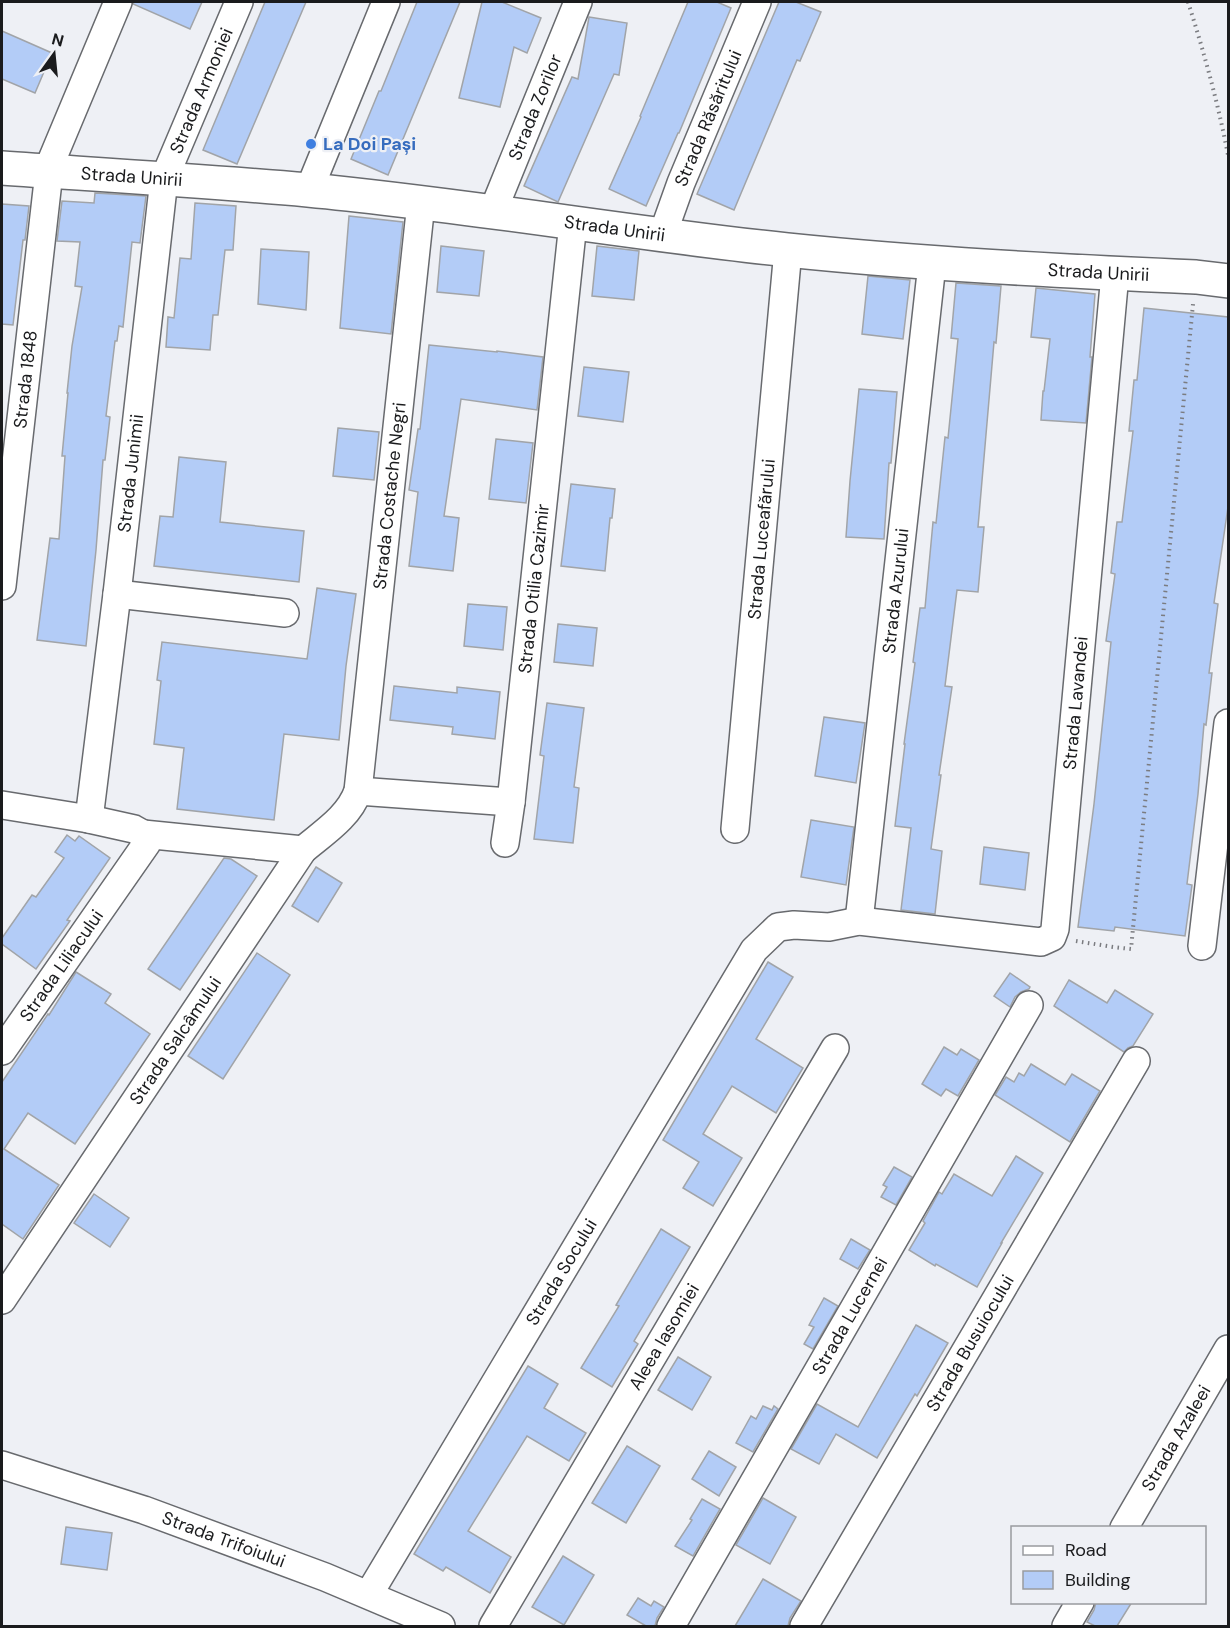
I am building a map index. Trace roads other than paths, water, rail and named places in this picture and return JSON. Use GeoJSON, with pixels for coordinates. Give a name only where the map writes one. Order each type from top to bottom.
{"type":"FeatureCollection","features":[{"type":"Feature","properties":{"kind":"street"},"geometry":{"type":"LineString","coordinates":[[53,171],[51,162],[118,2]]}},
{"type":"Feature","properties":{"kind":"street","name":"Strada Armoniei"},"geometry":{"type":"LineString","coordinates":[[164,179],[239,2]]}},
{"type":"Feature","properties":{"kind":"street"},"geometry":{"type":"LineString","coordinates":[[309,190],[386,2]]}},
{"type":"Feature","properties":{"kind":"street","name":"Strada Zorilor"},"geometry":{"type":"LineString","coordinates":[[494,211],[578,2]]}},
{"type":"Feature","properties":{"kind":"street","name":"Strada Răsăritului"},"geometry":{"type":"LineString","coordinates":[[665,236],[666,225],[681,183],[757,2]]}},
{"type":"Feature","properties":{"kind":"street","name":"Strada Unirii"},"geometry":{"type":"LineString","coordinates":[[2,168],[309,190],[494,211],[665,236],[932,264],[1228,281]]}},
{"type":"Feature","properties":{"kind":"street","name":"Strada 1848"},"geometry":{"type":"LineString","coordinates":[[2,586],[48,181],[53,171]]}},
{"type":"Feature","properties":{"kind":"street","name":"Strada Junimii"},"geometry":{"type":"LineString","coordinates":[[89,819],[164,179]]}},
{"type":"Feature","properties":{"kind":"street","name":"Strada Costache Negri"},"geometry":{"type":"LineString","coordinates":[[358,791],[421,203]]}},
{"type":"Feature","properties":{"kind":"street","name":"Strada Otilia Cazimir"},"geometry":{"type":"LineString","coordinates":[[505,843],[573,224]]}},
{"type":"Feature","properties":{"kind":"street","name":"Strada Luceafǎrului"},"geometry":{"type":"LineString","coordinates":[[735,829],[788,250]]}},
{"type":"Feature","properties":{"kind":"street","name":"Strada Azurului"},"geometry":{"type":"LineString","coordinates":[[859,921],[932,264]]}},
{"type":"Feature","properties":{"kind":"street","name":"Strada Lavandei"},"geometry":{"type":"LineString","coordinates":[[859,921],[1041,942],[1052,937],[1055,929],[1115,274]]}},
{"type":"Feature","properties":{"kind":"street"},"geometry":{"type":"LineString","coordinates":[[117,594],[285,613]]}},
{"type":"Feature","properties":{"kind":"street"},"geometry":{"type":"LineString","coordinates":[[1202,946],[1228,723]]}},
{"type":"Feature","properties":{"kind":"street"},"geometry":{"type":"LineString","coordinates":[[358,791],[511,802]]}},
{"type":"Feature","properties":{"kind":"street","name":"Strada Salcâmului"},"geometry":{"type":"LineString","coordinates":[[2,1300],[303,850],[347,812],[358,791]]}},
{"type":"Feature","properties":{"kind":"street"},"geometry":{"type":"LineString","coordinates":[[2,805],[89,819],[134,829],[142,834],[303,850]]}},
{"type":"Feature","properties":{"kind":"street","name":"Strada Liliacului"},"geometry":{"type":"LineString","coordinates":[[2,1051],[147,843],[142,834]]}},
{"type":"Feature","properties":{"kind":"street","name":"Strada Socului"},"geometry":{"type":"LineString","coordinates":[[369,1594],[754,950],[778,927],[829,927],[859,921]]}},
{"type":"Feature","properties":{"kind":"street","name":"Strada Lucernei"},"geometry":{"type":"LineString","coordinates":[[670,1626],[1029,1005]]}},
{"type":"Feature","properties":{"kind":"street","name":"Aleea Iasomiei"},"geometry":{"type":"LineString","coordinates":[[493,1626],[835,1048]]}},
{"type":"Feature","properties":{"kind":"street","name":"Strada Busuiocului"},"geometry":{"type":"LineString","coordinates":[[804,1626],[1136,1060]]}},
{"type":"Feature","properties":{"kind":"street","name":"Strada Azaleei"},"geometry":{"type":"LineString","coordinates":[[1125,1526],[1228,1349]]}},
{"type":"Feature","properties":{"kind":"street","name":"Strada Trifoiului"},"geometry":{"type":"LineString","coordinates":[[2,1465],[144,1510],[369,1594],[441,1626]]}},
{"type":"Feature","properties":{"kind":"street"},"geometry":{"type":"LineString","coordinates":[[1066,1626],[1079,1604]]}},
{"type":"Feature","properties":{"kind":"place","name":"La Doi Pași"},"geometry":{"type":"Point","coordinates":[311,144]}}]}
